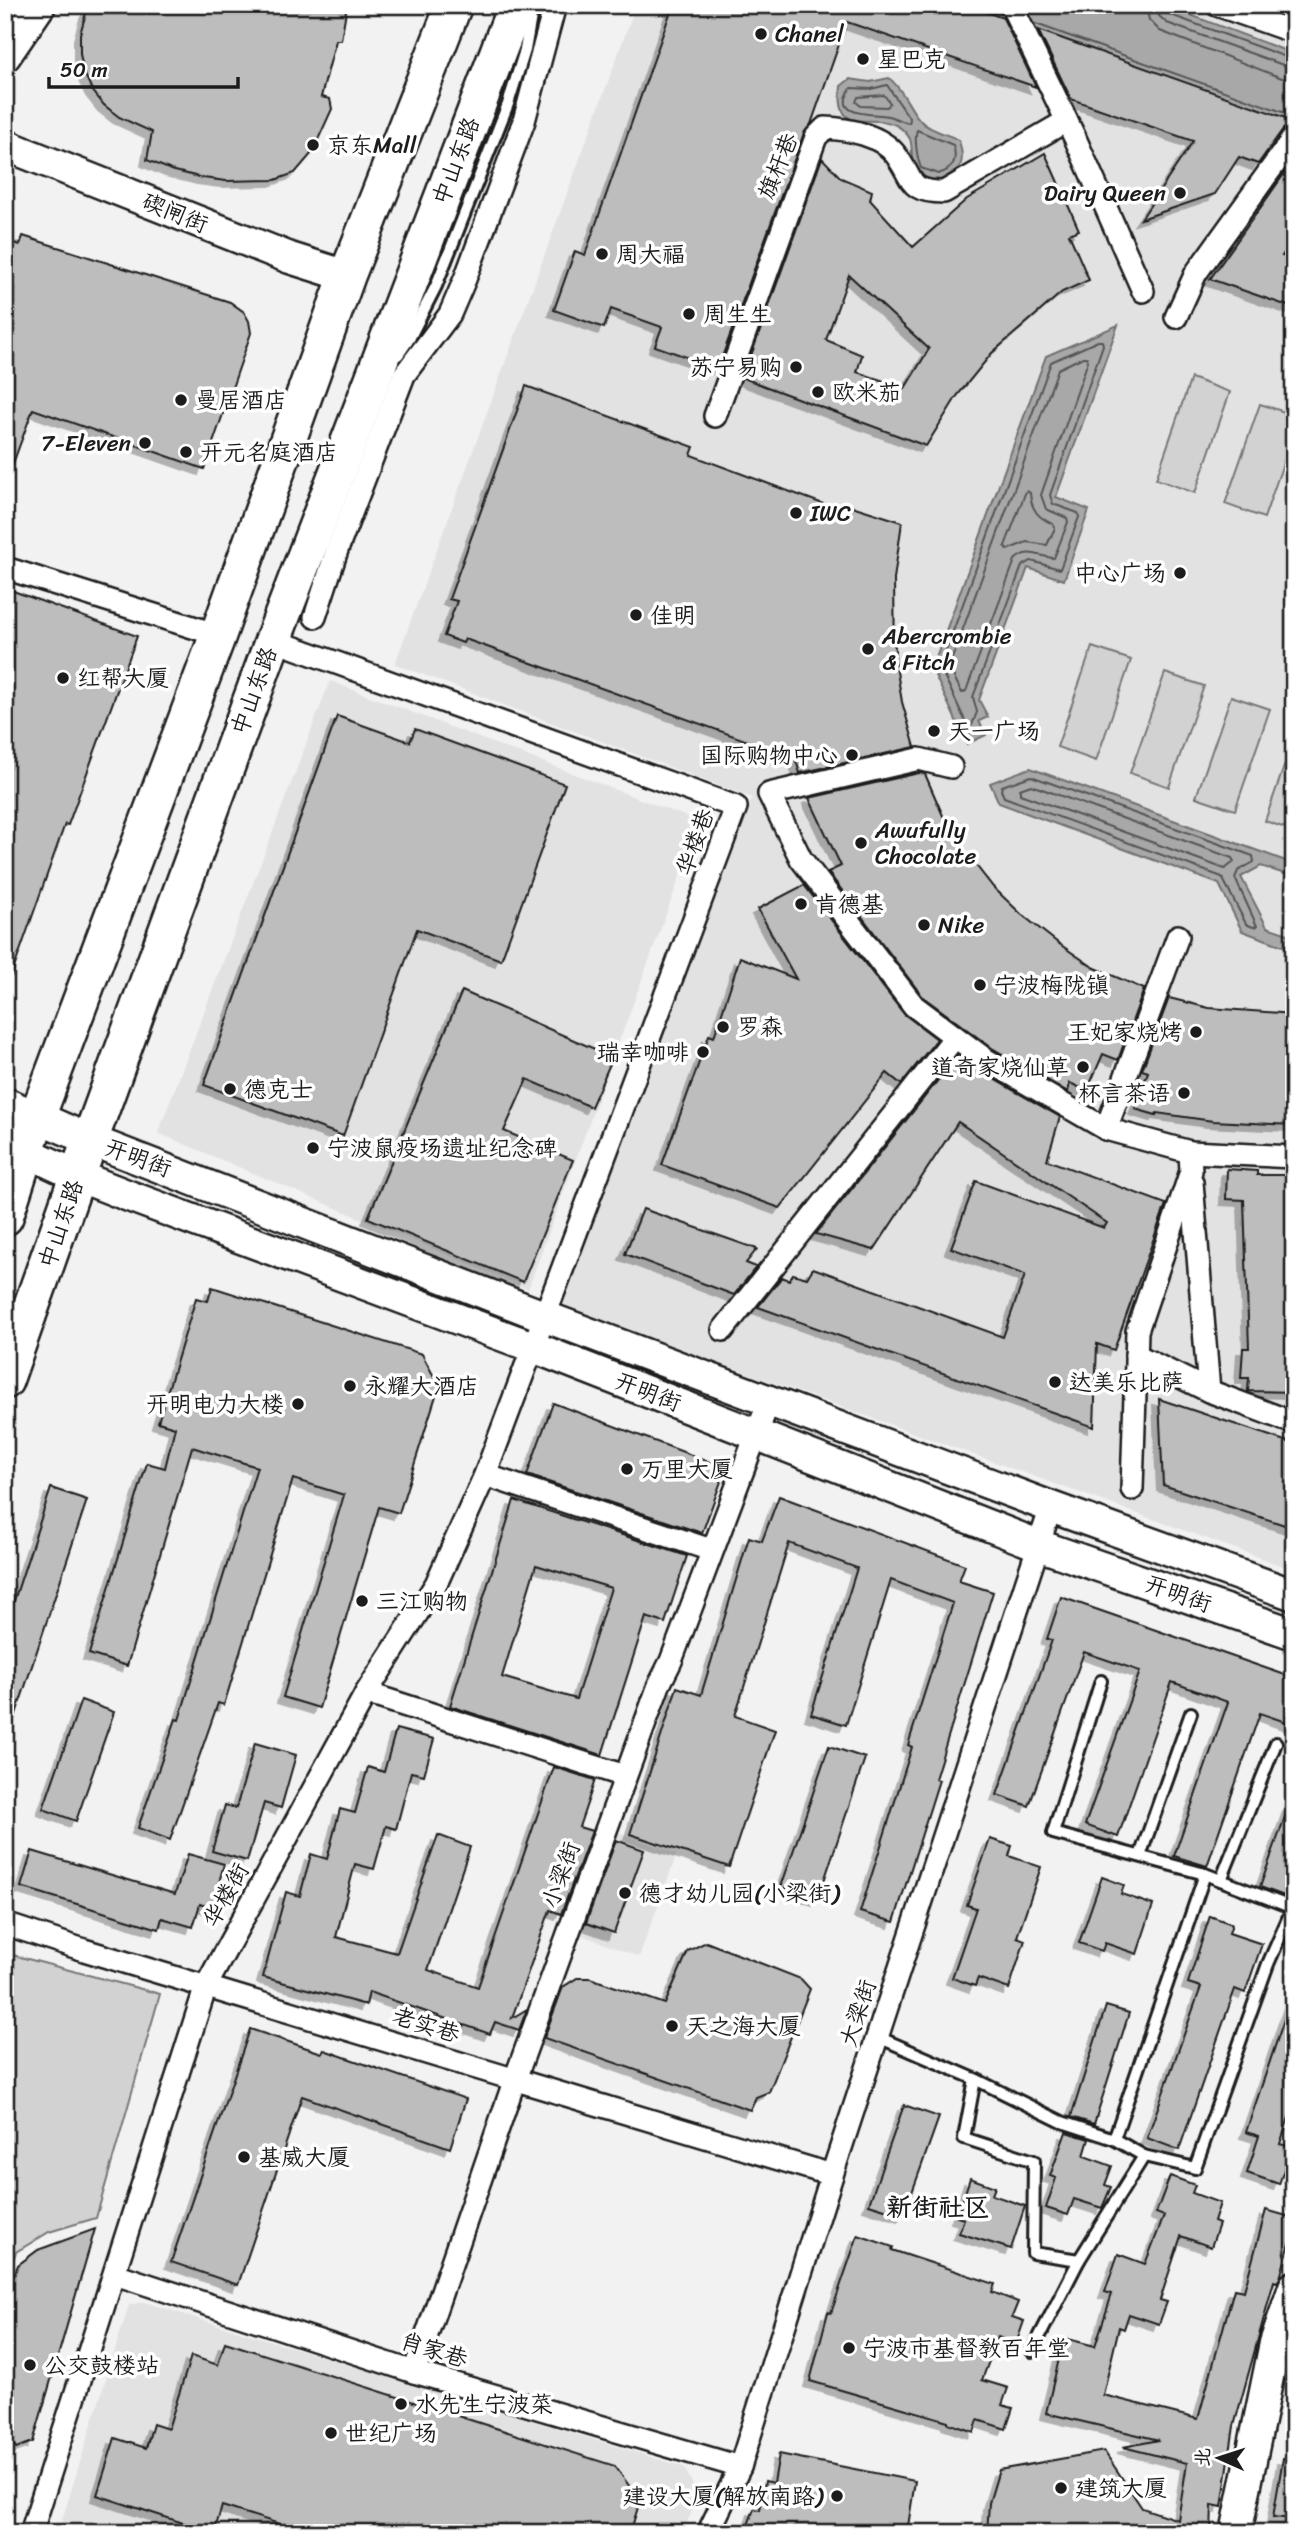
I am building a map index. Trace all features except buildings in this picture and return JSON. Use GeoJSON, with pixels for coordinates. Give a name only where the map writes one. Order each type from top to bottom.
{"type":"FeatureCollection","features":[{"type":"Feature","properties":{"kind":"main road"},"geometry":{"type":"LineString","coordinates":[[5,1217],[16,1147],[37,1117],[218,635],[347,276],[454,5]]}},
{"type":"Feature","properties":{"kind":"main road","name":"中山东路"},"geometry":{"type":"LineString","coordinates":[[5,1381],[273,640],[516,5]]}},
{"type":"Feature","properties":{"kind":"street"},"geometry":{"type":"LineString","coordinates":[[5,56],[40,5]]}},
{"type":"Feature","properties":{"kind":"street"},"geometry":{"type":"LineString","coordinates":[[315,617],[337,550],[404,375],[444,323],[465,279],[524,121],[555,5]]}},
{"type":"Feature","properties":{"kind":"street"},"geometry":{"type":"LineString","coordinates":[[1011,5],[1143,291]]}},
{"type":"Feature","properties":{"kind":"street"},"geometry":{"type":"LineString","coordinates":[[1217,5],[1294,32]]}},
{"type":"Feature","properties":{"kind":"street","name":"旗杆巷"},"geometry":{"type":"LineString","coordinates":[[715,415],[816,137],[825,128],[843,129],[876,139],[895,154],[910,181],[926,192],[944,192],[1066,121]]}},
{"type":"Feature","properties":{"kind":"street"},"geometry":{"type":"LineString","coordinates":[[1176,317],[1196,273],[1294,137]]}},
{"type":"Feature","properties":{"kind":"street","name":"碶闸街"},"geometry":{"type":"LineString","coordinates":[[5,145],[290,258],[347,276]]}},
{"type":"Feature","properties":{"kind":"street"},"geometry":{"type":"LineString","coordinates":[[5,568],[218,635]]}},
{"type":"Feature","properties":{"kind":"street","name":"华楼巷"},"geometry":{"type":"LineString","coordinates":[[273,640],[736,807],[546,1317]]}},
{"type":"Feature","properties":{"kind":"street"},"geometry":{"type":"LineString","coordinates":[[951,766],[919,759],[769,794],[801,859],[914,1006],[1026,1084],[1106,1129],[1191,1161],[1294,1157]]}},
{"type":"Feature","properties":{"kind":"street"},"geometry":{"type":"LineString","coordinates":[[1106,1129],[1178,936]]}},
{"type":"Feature","properties":{"kind":"street"},"geometry":{"type":"LineString","coordinates":[[723,1330],[955,1037]]}},
{"type":"Feature","properties":{"kind":"street","name":"开明街"},"geometry":{"type":"LineString","coordinates":[[5,1103],[90,1140],[546,1317],[1051,1507],[1294,1595]]}},
{"type":"Feature","properties":{"kind":"street","name":"开明街"},"geometry":{"type":"LineString","coordinates":[[16,1147],[78,1176],[534,1347],[1038,1545],[1294,1634]]}},
{"type":"Feature","properties":{"kind":"street"},"geometry":{"type":"LineString","coordinates":[[1132,1489],[1137,1331],[1191,1161]]}},
{"type":"Feature","properties":{"kind":"street"},"geometry":{"type":"LineString","coordinates":[[1191,1161],[1209,1391]]}},
{"type":"Feature","properties":{"kind":"street","name":"华楼街"},"geometry":{"type":"LineString","coordinates":[[31,2533],[206,1986],[366,1693],[436,1584],[485,1475],[546,1317]]}},
{"type":"Feature","properties":{"kind":"street"},"geometry":{"type":"LineString","coordinates":[[1136,1355],[1209,1391],[1294,1423]]}},
{"type":"Feature","properties":{"kind":"street","name":"小梁街"},"geometry":{"type":"LineString","coordinates":[[414,2372],[515,2079],[625,1776],[769,1401]]}},
{"type":"Feature","properties":{"kind":"street"},"geometry":{"type":"LineString","coordinates":[[485,1475],[711,1550]]}},
{"type":"Feature","properties":{"kind":"street","name":"大梁街"},"geometry":{"type":"LineString","coordinates":[[708,2533],[740,2467],[832,2175],[1051,1507]]}},
{"type":"Feature","properties":{"kind":"street"},"geometry":{"type":"LineString","coordinates":[[366,1693],[625,1776]]}},
{"type":"Feature","properties":{"kind":"street","name":"老实巷"},"geometry":{"type":"LineString","coordinates":[[5,1924],[84,1951],[832,2175]]}},
{"type":"Feature","properties":{"kind":"street","name":"肖家巷"},"geometry":{"type":"LineString","coordinates":[[115,2274],[414,2372],[740,2467]]}},
{"type":"Feature","properties":{"kind":"street"},"geometry":{"type":"LineString","coordinates":[[1236,2533],[1275,2343],[1294,2287]]}},
{"type":"Feature","properties":{"kind":"lane"},"geometry":{"type":"LineString","coordinates":[[365,395],[409,339],[436,286],[508,104],[525,50],[533,5]]}},
{"type":"Feature","properties":{"kind":"lane"},"geometry":{"type":"LineString","coordinates":[[878,2037],[975,2079],[1062,2122],[1114,2139],[1144,2156],[1195,2168],[1268,1964],[1293,1906],[1205,1874],[1053,1833],[1101,1681]]}},
{"type":"Feature","properties":{"kind":"lane"},"geometry":{"type":"LineString","coordinates":[[1140,1856],[1191,1713]]}},
{"type":"Feature","properties":{"kind":"lane"},"geometry":{"type":"LineString","coordinates":[[1221,1880],[1276,1743]]}},
{"type":"Feature","properties":{"kind":"lane"},"geometry":{"type":"LineString","coordinates":[[1114,2139],[1205,1874]]}},
{"type":"Feature","properties":{"kind":"lane"},"geometry":{"type":"LineString","coordinates":[[975,2079],[964,2138],[1034,2161],[1033,2253],[1079,2260]]}},
{"type":"Feature","properties":{"kind":"lane"},"geometry":{"type":"LineString","coordinates":[[1032,2351],[1079,2260],[1144,2156]]}},
{"type":"Feature","properties":{"kind":"shaded area","name":"天一广场"},"geometry":{"type":"Polygon","coordinates":[[[636,5],[1294,5],[1294,1570],[561,1306],[752,798],[395,664],[636,5]]]}},
{"type":"Feature","properties":{"kind":"shaded area"},"geometry":{"type":"Polygon","coordinates":[[[1191,378],[1230,392],[1195,493],[1156,479],[1191,378]]]}},
{"type":"Feature","properties":{"kind":"shaded area"},"geometry":{"type":"Polygon","coordinates":[[[1260,404],[1294,415],[1294,432],[1264,518],[1225,504],[1260,404]]]}},
{"type":"Feature","properties":{"kind":"shaded area"},"geometry":{"type":"Polygon","coordinates":[[[1092,647],[1131,660],[1096,761],[1057,747],[1092,647]]]}},
{"type":"Feature","properties":{"kind":"shaded area"},"geometry":{"type":"Polygon","coordinates":[[[1165,673],[1204,686],[1169,787],[1130,773],[1165,673]]]}},
{"type":"Feature","properties":{"kind":"shaded area"},"geometry":{"type":"Polygon","coordinates":[[[330,681],[700,822],[528,1289],[158,1133],[330,681]]]}},
{"type":"Feature","properties":{"kind":"shaded area"},"geometry":{"type":"Polygon","coordinates":[[[1231,696],[1270,709],[1235,810],[1196,797],[1231,696]]]}},
{"type":"Feature","properties":{"kind":"shaded area"},"geometry":{"type":"Polygon","coordinates":[[[1294,738],[1294,831],[1265,821],[1294,738]]]}},
{"type":"Feature","properties":{"kind":"shaded area","name":"德才幼儿园(小梁街)"},"geometry":{"type":"Polygon","coordinates":[[[612,1830],[677,1854],[639,1957],[574,1932],[612,1830]]]}},
{"type":"Feature","properties":{"kind":"shaded area"},"geometry":{"type":"Polygon","coordinates":[[[5,1953],[160,1994],[96,2218],[49,2232],[16,2252],[5,2280],[5,1953]]]}},
{"type":"Feature","properties":{"kind":"shaded area","name":"世纪广场"},"geometry":{"type":"Polygon","coordinates":[[[144,2302],[684,2467],[696,2491],[691,2514],[682,2533],[58,2533],[129,2305],[144,2302]]]}},
{"type":"Feature","properties":{"kind":"water"},"geometry":{"type":"Polygon","coordinates":[[[907,5],[1164,5],[1294,54],[1294,144],[907,5]]]}},
{"type":"Feature","properties":{"kind":"water"},"geometry":{"type":"Polygon","coordinates":[[[889,78],[923,123],[959,140],[961,163],[951,176],[936,181],[915,172],[910,139],[899,127],[889,123],[850,118],[844,113],[841,86],[850,79],[870,82],[889,78]]]}},
{"type":"Feature","properties":{"kind":"water"},"geometry":{"type":"Polygon","coordinates":[[[1118,325],[1056,497],[1089,510],[1064,580],[1028,568],[979,700],[988,717],[979,721],[986,735],[967,744],[932,669],[1046,356],[1118,325]]]}},
{"type":"Feature","properties":{"kind":"water"},"geometry":{"type":"Polygon","coordinates":[[[1030,768],[1294,864],[1294,877],[1261,866],[1241,877],[1267,927],[1294,936],[1294,950],[1242,931],[1219,884],[999,803],[990,783],[1030,768]]]}},
{"type":"Feature","properties":{"kind":"place","name":"Chanel"},"geometry":{"type":"Point","coordinates":[761,34]}},
{"type":"Feature","properties":{"kind":"place","name":"星巴克"},"geometry":{"type":"Point","coordinates":[863,59]}},
{"type":"Feature","properties":{"kind":"place","name":"京东Mall"},"geometry":{"type":"Point","coordinates":[313,145]}},
{"type":"Feature","properties":{"kind":"place","name":"Dairy Queen"},"geometry":{"type":"Point","coordinates":[1180,193]}},
{"type":"Feature","properties":{"kind":"place","name":"周大福"},"geometry":{"type":"Point","coordinates":[602,254]}},
{"type":"Feature","properties":{"kind":"place","name":"周生生"},"geometry":{"type":"Point","coordinates":[689,314]}},
{"type":"Feature","properties":{"kind":"place","name":"苏宁易购"},"geometry":{"type":"Point","coordinates":[796,367]}},
{"type":"Feature","properties":{"kind":"place","name":"欧米茄"},"geometry":{"type":"Point","coordinates":[818,392]}},
{"type":"Feature","properties":{"kind":"place","name":"曼居酒店"},"geometry":{"type":"Point","coordinates":[181,400]}},
{"type":"Feature","properties":{"kind":"place","name":"7-Eleven"},"geometry":{"type":"Point","coordinates":[145,443]}},
{"type":"Feature","properties":{"kind":"place","name":"开元名庭酒店"},"geometry":{"type":"Point","coordinates":[186,452]}},
{"type":"Feature","properties":{"kind":"place","name":"IWC"},"geometry":{"type":"Point","coordinates":[796,513]}},
{"type":"Feature","properties":{"kind":"place","name":"中心广场"},"geometry":{"type":"Point","coordinates":[1180,573]}},
{"type":"Feature","properties":{"kind":"place","name":"佳明"},"geometry":{"type":"Point","coordinates":[636,615]}},
{"type":"Feature","properties":{"kind":"place","name":"Abercrombie & Fitch"},"geometry":{"type":"Point","coordinates":[868,649]}},
{"type":"Feature","properties":{"kind":"place","name":"红帮大厦"},"geometry":{"type":"Point","coordinates":[63,678]}},
{"type":"Feature","properties":{"kind":"place","name":"天一广场"},"geometry":{"type":"Point","coordinates":[934,731]}},
{"type":"Feature","properties":{"kind":"place","name":"国际购物中心"},"geometry":{"type":"Point","coordinates":[852,755]}},
{"type":"Feature","properties":{"kind":"place","name":"Awufully Chocolate"},"geometry":{"type":"Point","coordinates":[861,843]}},
{"type":"Feature","properties":{"kind":"place","name":"肯德基"},"geometry":{"type":"Point","coordinates":[801,904]}},
{"type":"Feature","properties":{"kind":"place","name":"Nike"},"geometry":{"type":"Point","coordinates":[924,925]}},
{"type":"Feature","properties":{"kind":"place","name":"宁波梅陇镇"},"geometry":{"type":"Point","coordinates":[980,985]}},
{"type":"Feature","properties":{"kind":"place","name":"罗森"},"geometry":{"type":"Point","coordinates":[723,1027]}},
{"type":"Feature","properties":{"kind":"place","name":"王妃家烧烤"},"geometry":{"type":"Point","coordinates":[1196,1032]}},
{"type":"Feature","properties":{"kind":"place","name":"瑞幸咖啡"},"geometry":{"type":"Point","coordinates":[703,1052]}},
{"type":"Feature","properties":{"kind":"place","name":"道奇家烧仙草"},"geometry":{"type":"Point","coordinates":[1083,1067]}},
{"type":"Feature","properties":{"kind":"place","name":"德克士"},"geometry":{"type":"Point","coordinates":[230,1089]}},
{"type":"Feature","properties":{"kind":"place","name":"杯言茶语"},"geometry":{"type":"Point","coordinates":[1184,1093]}},
{"type":"Feature","properties":{"kind":"place","name":"宁波鼠疫场遗址纪念碑"},"geometry":{"type":"Point","coordinates":[313,1148]}},
{"type":"Feature","properties":{"kind":"place","name":"达美乐比萨"},"geometry":{"type":"Point","coordinates":[1055,1382]}},
{"type":"Feature","properties":{"kind":"place","name":"永耀大酒店"},"geometry":{"type":"Point","coordinates":[350,1386]}},
{"type":"Feature","properties":{"kind":"place","name":"开明电力大楼"},"geometry":{"type":"Point","coordinates":[298,1404]}},
{"type":"Feature","properties":{"kind":"place","name":"万里大厦"},"geometry":{"type":"Point","coordinates":[627,1469]}},
{"type":"Feature","properties":{"kind":"place","name":"三江购物"},"geometry":{"type":"Point","coordinates":[362,1601]}},
{"type":"Feature","properties":{"kind":"place","name":"德才幼儿园(小梁街)"},"geometry":{"type":"Point","coordinates":[625,1893]}},
{"type":"Feature","properties":{"kind":"place","name":"天之海大厦"},"geometry":{"type":"Point","coordinates":[672,2026]}},
{"type":"Feature","properties":{"kind":"place","name":"基威大厦"},"geometry":{"type":"Point","coordinates":[244,2157]}},
{"type":"Feature","properties":{"kind":"place","name":"宁波市基督教百年堂"},"geometry":{"type":"Point","coordinates":[849,2348]}},
{"type":"Feature","properties":{"kind":"place","name":"公交鼓楼站"},"geometry":{"type":"Point","coordinates":[30,2365]}},
{"type":"Feature","properties":{"kind":"place","name":"水先生宁波菜"},"geometry":{"type":"Point","coordinates":[401,2404]}},
{"type":"Feature","properties":{"kind":"place","name":"世纪广场"},"geometry":{"type":"Point","coordinates":[331,2433]}},
{"type":"Feature","properties":{"kind":"place","name":"建筑大厦"},"geometry":{"type":"Point","coordinates":[1061,2488]}},
{"type":"Feature","properties":{"kind":"place","name":"建设大厦(解放南路)"},"geometry":{"type":"Point","coordinates":[837,2496]}},
{"type":"Feature","properties":{"kind":"district","name":"新街社区"},"geometry":{"type":"Point","coordinates":[938,2207]}}]}
